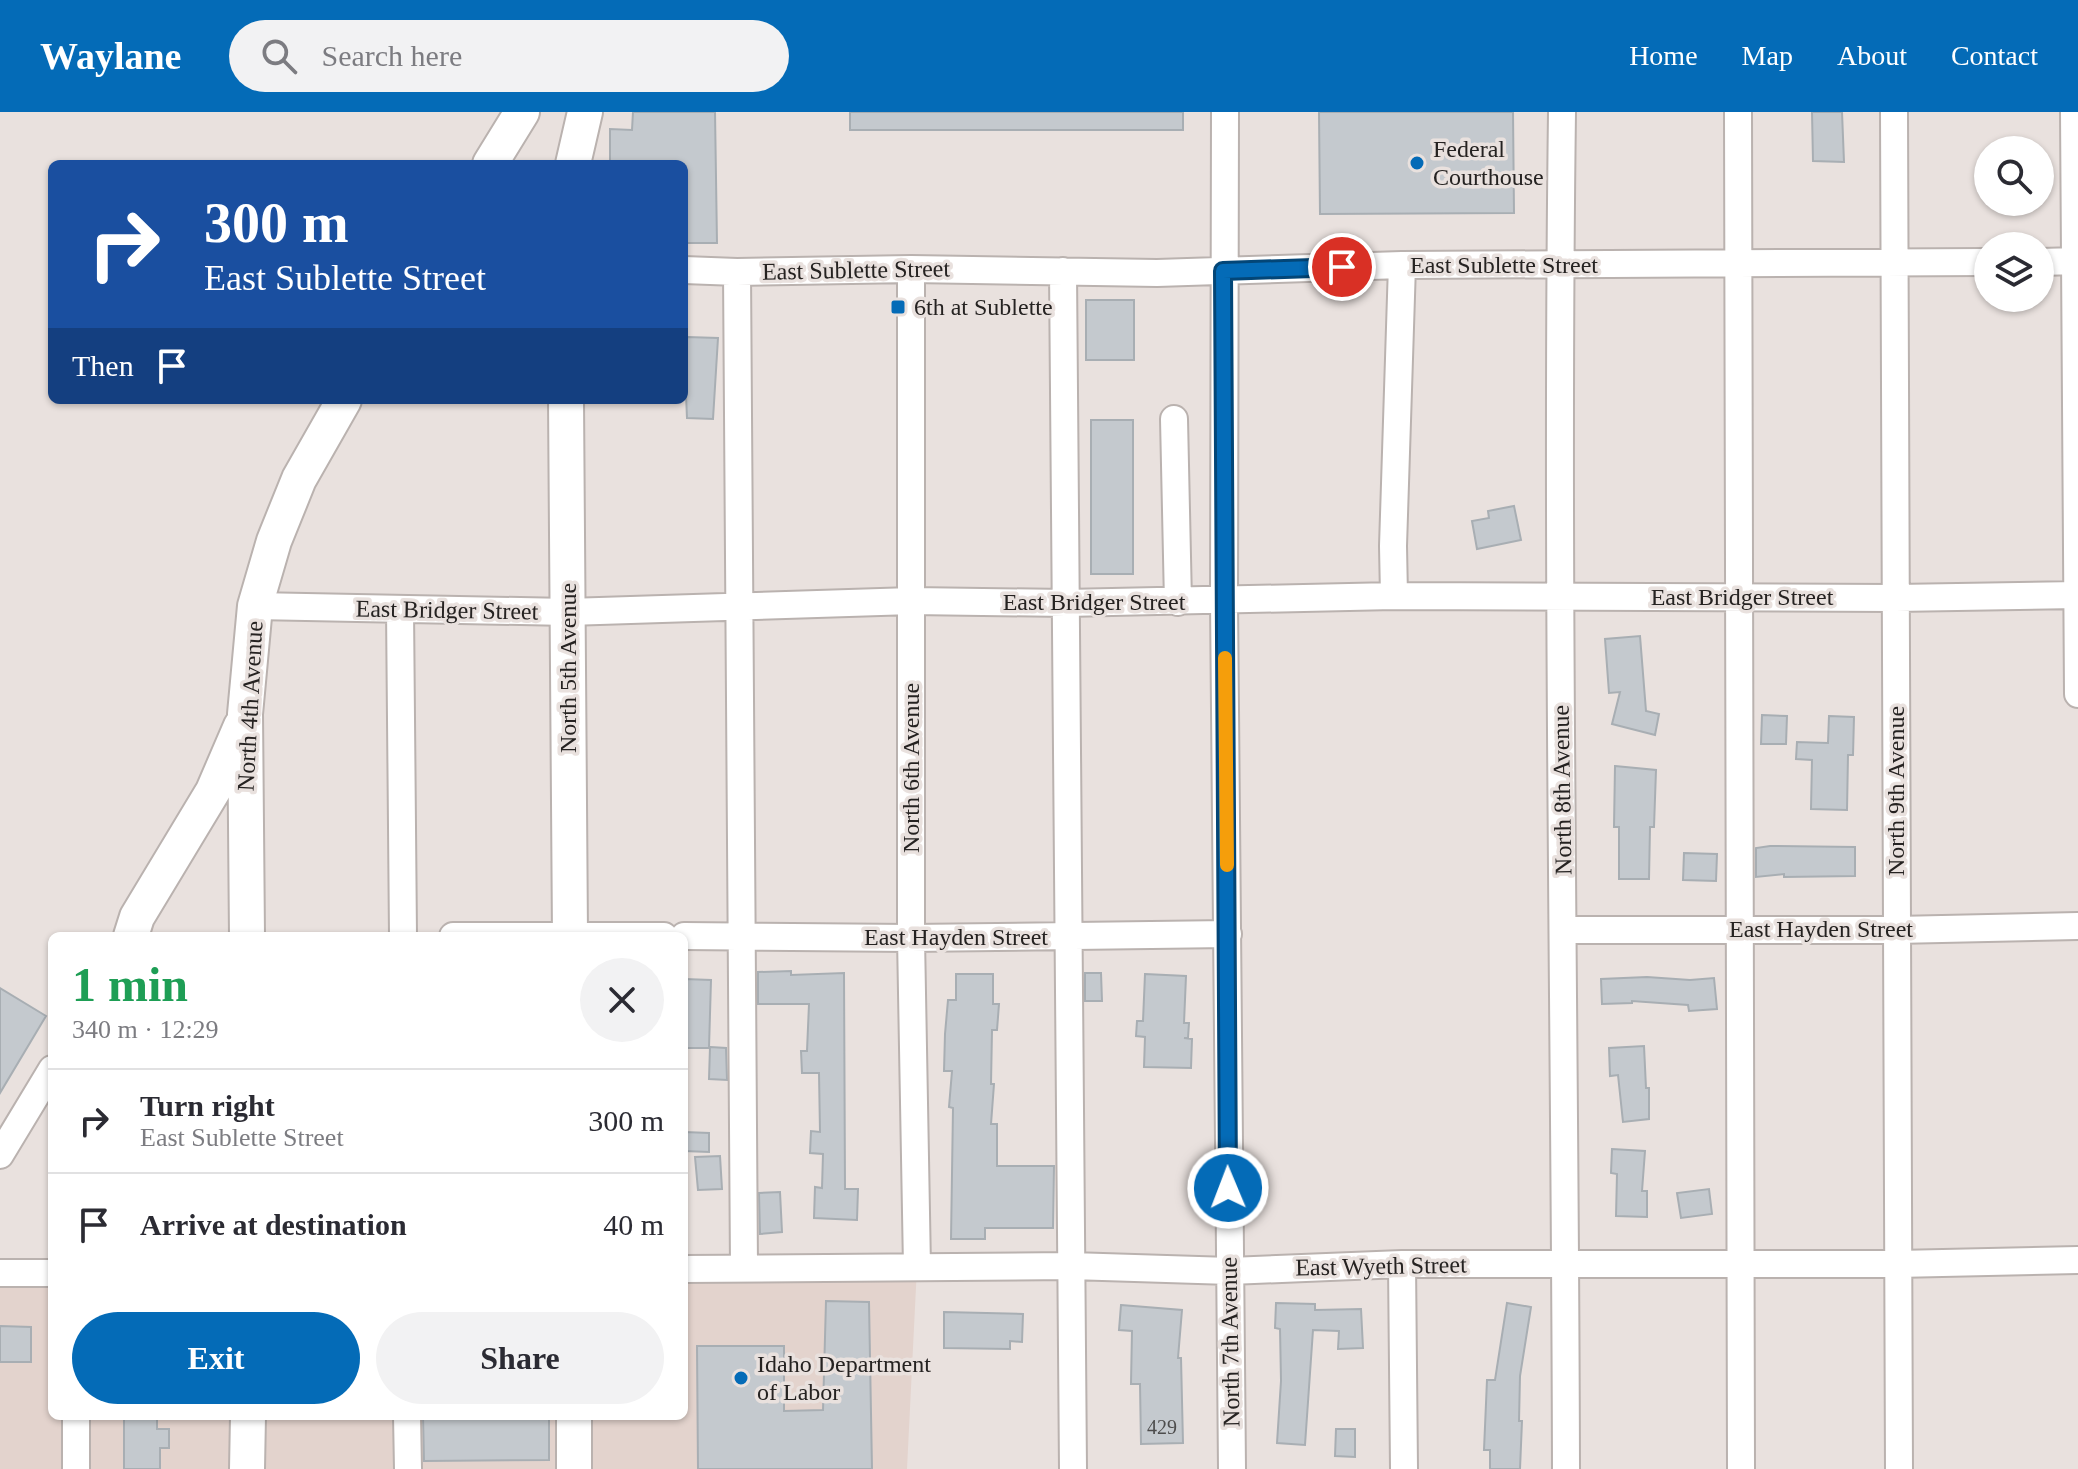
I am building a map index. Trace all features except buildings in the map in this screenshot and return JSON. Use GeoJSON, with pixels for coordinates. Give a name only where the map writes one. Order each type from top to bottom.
{"type":"FeatureCollection","features":[{"type":"Feature","properties":{"kind":"main road"},"geometry":{"type":"LineString","coordinates":[[492,160],[522,112]]}},
{"type":"Feature","properties":{"kind":"main road"},"geometry":{"type":"LineString","coordinates":[[574,160],[585,112]]}},
{"type":"Feature","properties":{"kind":"main road","name":"North 4th Avenue"},"geometry":{"type":"LineString","coordinates":[[247,932],[245,714],[255,606],[274,541],[299,479],[342,404]]}},
{"type":"Feature","properties":{"kind":"main road","name":"North 5th Avenue"},"geometry":{"type":"LineString","coordinates":[[566,404],[570,932]]}},
{"type":"Feature","properties":{"kind":"main road"},"geometry":{"type":"LineString","coordinates":[[132,932],[137,917],[213,791],[245,714]]}},
{"type":"Feature","properties":{"kind":"main road"},"geometry":{"type":"LineString","coordinates":[[247,1469],[248,1420]]}},
{"type":"Feature","properties":{"kind":"main road"},"geometry":{"type":"LineString","coordinates":[[574,1420],[574,1469]]}},
{"type":"Feature","properties":{"kind":"street","name":"North 7th Avenue"},"geometry":{"type":"LineString","coordinates":[[1225,112],[1224,601],[1232,1469]]}},
{"type":"Feature","properties":{"kind":"street","name":"North 8th Avenue"},"geometry":{"type":"LineString","coordinates":[[1562,112],[1559,597],[1566,1469]]}},
{"type":"Feature","properties":{"kind":"street"},"geometry":{"type":"LineString","coordinates":[[1738,112],[1741,1469]]}},
{"type":"Feature","properties":{"kind":"street","name":"North 9th Avenue"},"geometry":{"type":"LineString","coordinates":[[1894,112],[1899,1469]]}},
{"type":"Feature","properties":{"kind":"street"},"geometry":{"type":"LineString","coordinates":[[2074,112],[2078,694]]}},
{"type":"Feature","properties":{"kind":"street","name":"East Sublette Street"},"geometry":{"type":"LineString","coordinates":[[688,270],[1223,271],[1402,265],[1974,262]]}},
{"type":"Feature","properties":{"kind":"street"},"geometry":{"type":"LineString","coordinates":[[2054,262],[2077,262]]}},
{"type":"Feature","properties":{"kind":"street"},"geometry":{"type":"LineString","coordinates":[[1394,596],[1402,265]]}},
{"type":"Feature","properties":{"kind":"street","name":"North 6th Avenue"},"geometry":{"type":"LineString","coordinates":[[911,269],[911,938],[917,1267]]}},
{"type":"Feature","properties":{"kind":"street"},"geometry":{"type":"LineString","coordinates":[[1063,271],[1073,1469]]}},
{"type":"Feature","properties":{"kind":"street"},"geometry":{"type":"LineString","coordinates":[[737,272],[744,1268]]}},
{"type":"Feature","properties":{"kind":"street"},"geometry":{"type":"LineString","coordinates":[[1174,419],[1178,602]]}},
{"type":"Feature","properties":{"kind":"street","name":"East Bridger Street"},"geometry":{"type":"LineString","coordinates":[[255,606],[568,612],[912,601],[1066,603],[1394,596],[1896,598],[2078,595]]}},
{"type":"Feature","properties":{"kind":"street"},"geometry":{"type":"LineString","coordinates":[[400,609],[403,932]]}},
{"type":"Feature","properties":{"kind":"street","name":"East Hayden Street"},"geometry":{"type":"LineString","coordinates":[[1564,930],[1896,930],[2078,926]]}},
{"type":"Feature","properties":{"kind":"street","name":"East Hayden Street"},"geometry":{"type":"LineString","coordinates":[[688,936],[911,938],[1228,934]]}},
{"type":"Feature","properties":{"kind":"street"},"geometry":{"type":"LineString","coordinates":[[0,1155],[48,1076]]}},
{"type":"Feature","properties":{"kind":"street","name":"East Wyeth Street"},"geometry":{"type":"LineString","coordinates":[[688,1269],[1071,1266],[1230,1271],[1402,1264],[1897,1264],[2078,1260]]}},
{"type":"Feature","properties":{"kind":"street"},"geometry":{"type":"LineString","coordinates":[[1402,1264],[1404,1469]]}},
{"type":"Feature","properties":{"kind":"street"},"geometry":{"type":"LineString","coordinates":[[0,1273],[48,1273]]}},
{"type":"Feature","properties":{"kind":"street"},"geometry":{"type":"LineString","coordinates":[[76,1420],[76,1469]]}},
{"type":"Feature","properties":{"kind":"street"},"geometry":{"type":"LineString","coordinates":[[407,1420],[408,1469]]}},
{"type":"Feature","properties":{"kind":"shaded area"},"geometry":{"type":"Polygon","coordinates":[[[917,1267],[907,1469],[0,1469],[0,1273],[48,1272],[48,1420],[688,1420],[688,1269],[917,1267]]]}},
{"type":"Feature","properties":{"kind":"slow traffic"},"geometry":{"type":"LineString","coordinates":[[1225,658],[1227,865]]}},
{"type":"Feature","properties":{"kind":"place","name":"Federal Courthouse"},"geometry":{"type":"Point","coordinates":[1417,163]}},
{"type":"Feature","properties":{"kind":"place","name":"6th at Sublette"},"geometry":{"type":"Point","coordinates":[898,307]}},
{"type":"Feature","properties":{"kind":"place","name":"Idaho Department of Labor"},"geometry":{"type":"Point","coordinates":[741,1378]}},
{"type":"Feature","properties":{"kind":"route"},"geometry":{"type":"LineString","coordinates":[[1228,1188],[1223,271],[1342,267]]}}]}
